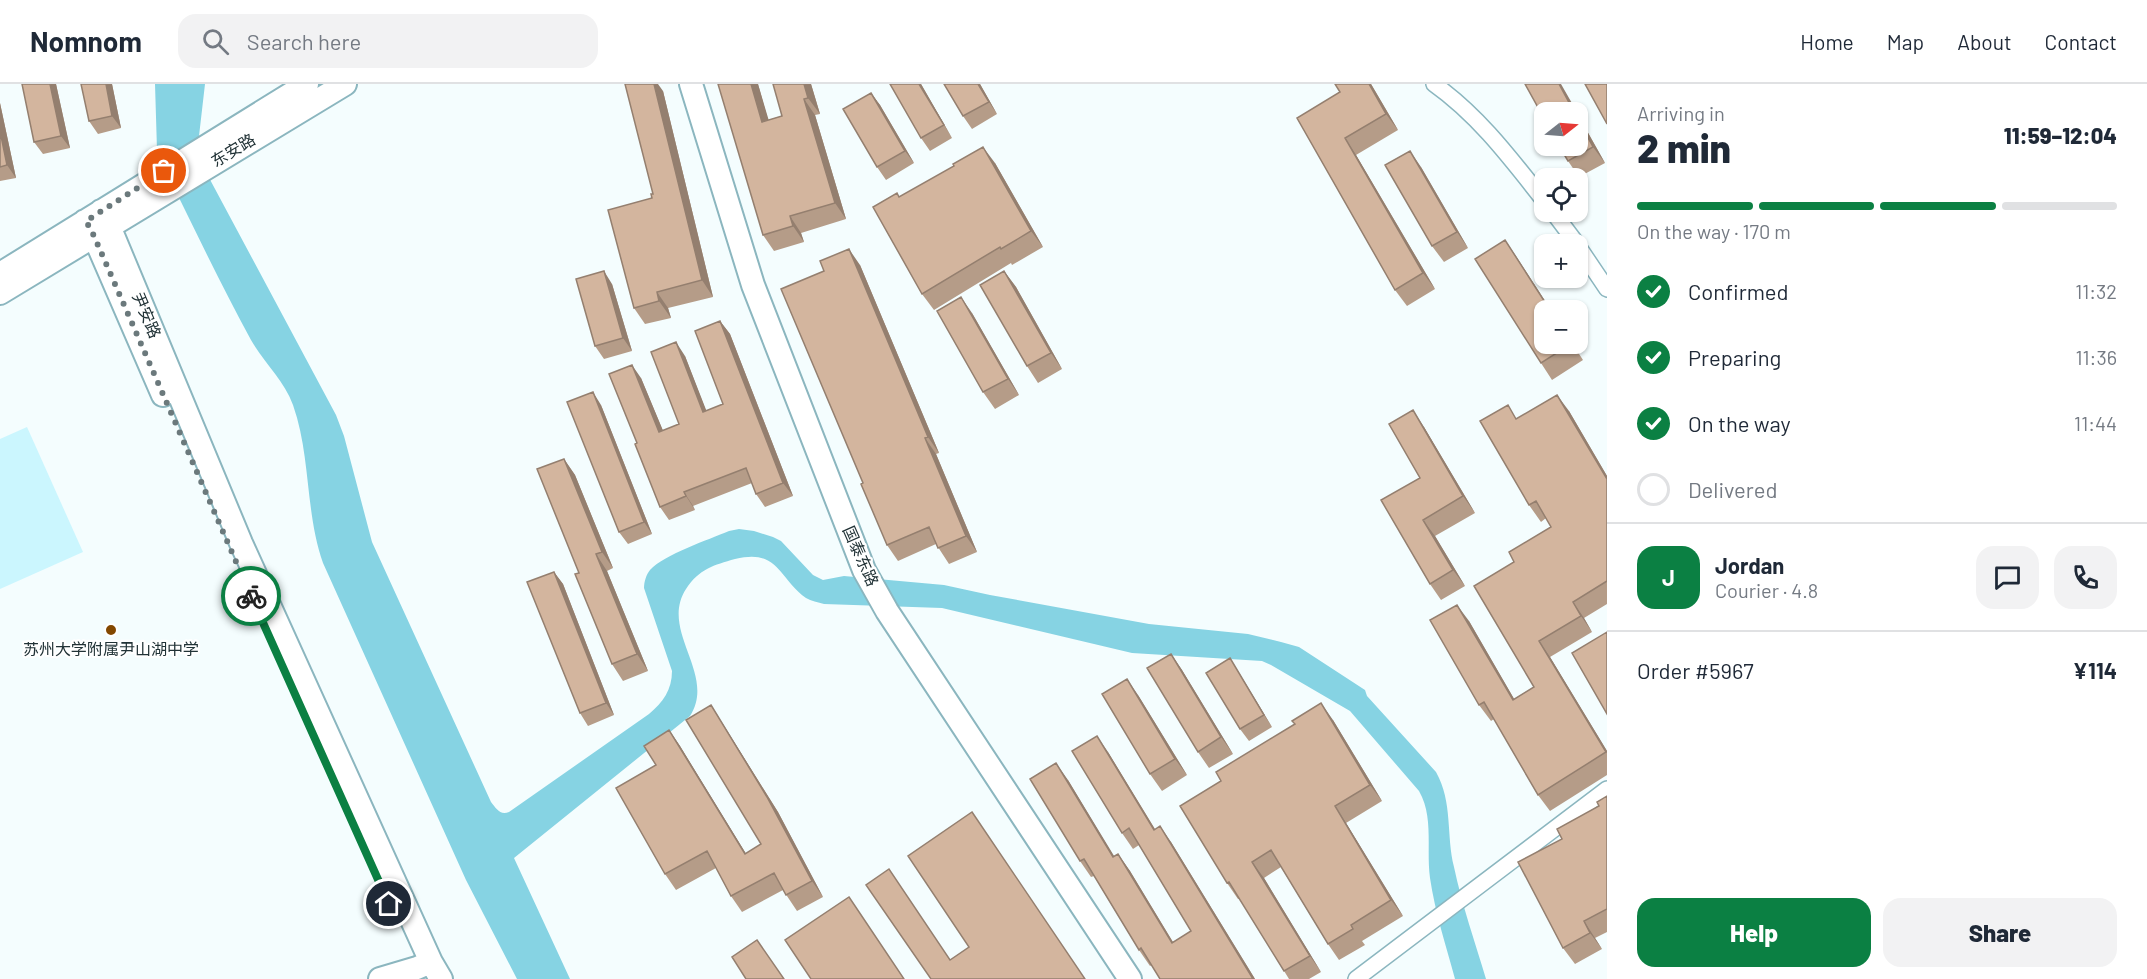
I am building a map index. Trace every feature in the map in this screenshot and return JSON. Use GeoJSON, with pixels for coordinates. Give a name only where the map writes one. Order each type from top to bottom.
{"type":"FeatureCollection","features":[{"type":"Feature","properties":{"kind":"main road","name":"东安路"},"geometry":{"type":"LineString","coordinates":[[240,135],[307,84]]}},
{"type":"Feature","properties":{"kind":"main road","name":"东安路"},"geometry":{"type":"LineString","coordinates":[[0,293],[151,189],[240,135],[345,84]]}},
{"type":"Feature","properties":{"kind":"main road","name":"国泰东路"},"geometry":{"type":"LineString","coordinates":[[691,84],[753,285],[864,570],[887,611],[1130,979]]}},
{"type":"Feature","properties":{"kind":"main road","name":"东安路"},"geometry":{"type":"LineString","coordinates":[[0,274],[98,224]]}},
{"type":"Feature","properties":{"kind":"main road","name":"尹安路"},"geometry":{"type":"LineString","coordinates":[[98,224],[227,543],[428,972]]}},
{"type":"Feature","properties":{"kind":"main road"},"geometry":{"type":"LineString","coordinates":[[380,979],[428,972]]}},
{"type":"Feature","properties":{"kind":"street"},"geometry":{"type":"LineString","coordinates":[[1434,84],[1455,99],[1491,134],[1534,188]]}},
{"type":"Feature","properties":{"kind":"street"},"geometry":{"type":"LineString","coordinates":[[1588,261],[1607,289]]}},
{"type":"Feature","properties":{"kind":"street"},"geometry":{"type":"LineString","coordinates":[[1356,979],[1607,789]]}},
{"type":"Feature","properties":{"kind":"shaded area"},"geometry":{"type":"Polygon","coordinates":[[[27,427],[83,552],[0,589],[0,439],[27,427]]]}},
{"type":"Feature","properties":{"kind":"water"},"geometry":{"type":"Polygon","coordinates":[[[155,84],[205,84],[199,136],[200,152],[207,174],[336,415],[344,436],[372,542],[491,802],[498,811],[509,812],[649,714],[666,695],[672,671],[644,588],[650,570],[676,553],[729,531],[739,529],[754,531],[781,541],[813,575],[823,580],[844,576],[944,585],[1149,624],[1248,634],[1299,647],[1365,690],[1367,696],[1436,772],[1445,795],[1457,881],[1486,979],[1455,979],[1432,891],[1428,822],[1424,801],[1419,791],[1350,711],[1271,665],[1262,661],[1132,653],[942,608],[824,604],[806,598],[769,561],[750,557],[720,563],[702,572],[686,589],[680,605],[679,621],[697,684],[696,700],[690,716],[514,858],[570,979],[517,979],[466,880],[323,563],[313,524],[303,444],[293,405],[251,340],[160,159],[157,150],[155,84]]]}},
{"type":"Feature","properties":{"kind":"building"},"geometry":{"type":"Polygon","coordinates":[[[22,84],[50,84],[61,136],[34,142],[22,84]]]}},
{"type":"Feature","properties":{"kind":"building"},"geometry":{"type":"Polygon","coordinates":[[[81,84],[106,84],[112,116],[89,121],[81,84]]]}},
{"type":"Feature","properties":{"kind":"building"},"geometry":{"type":"Polygon","coordinates":[[[625,84],[654,84],[702,280],[657,292],[659,301],[634,308],[608,210],[652,198],[651,194],[653,194],[625,84]]]}},
{"type":"Feature","properties":{"kind":"building"},"geometry":{"type":"Polygon","coordinates":[[[718,84],[751,84],[762,122],[782,116],[773,84],[804,84],[808,98],[804,99],[835,203],[790,216],[793,226],[763,235],[718,84]]]}},
{"type":"Feature","properties":{"kind":"building"},"geometry":{"type":"Polygon","coordinates":[[[890,84],[919,84],[944,125],[921,138],[890,84]]]}},
{"type":"Feature","properties":{"kind":"building"},"geometry":{"type":"Polygon","coordinates":[[[944,84],[978,84],[989,102],[963,116],[944,84]]]}},
{"type":"Feature","properties":{"kind":"building"},"geometry":{"type":"Polygon","coordinates":[[[1335,84],[1369,84],[1386,114],[1345,138],[1423,273],[1395,290],[1297,118],[1340,92],[1335,84]]]}},
{"type":"Feature","properties":{"kind":"building"},"geometry":{"type":"Polygon","coordinates":[[[1525,84],[1559,84],[1569,102],[1535,102],[1525,84]]]}},
{"type":"Feature","properties":{"kind":"building"},"geometry":{"type":"Polygon","coordinates":[[[1585,84],[1607,84],[1607,124],[1585,84]]]}},
{"type":"Feature","properties":{"kind":"building"},"geometry":{"type":"Polygon","coordinates":[[[871,93],[905,151],[877,167],[843,109],[871,93]]]}},
{"type":"Feature","properties":{"kind":"building"},"geometry":{"type":"Polygon","coordinates":[[[0,131],[7,165],[0,167],[0,131]]]}},
{"type":"Feature","properties":{"kind":"building"},"geometry":{"type":"Polygon","coordinates":[[[1588,138],[1593,147],[1588,150],[1588,138]]]}},
{"type":"Feature","properties":{"kind":"building"},"geometry":{"type":"Polygon","coordinates":[[[983,147],[1031,231],[922,294],[873,207],[897,193],[899,197],[983,147]]]}},
{"type":"Feature","properties":{"kind":"building"},"geometry":{"type":"Polygon","coordinates":[[[1410,151],[1457,232],[1432,246],[1385,165],[1410,151]]]}},
{"type":"Feature","properties":{"kind":"building"},"geometry":{"type":"Polygon","coordinates":[[[1565,156],[1577,156],[1568,161],[1565,156]]]}},
{"type":"Feature","properties":{"kind":"building"},"geometry":{"type":"Polygon","coordinates":[[[1505,240],[1544,300],[1534,300],[1534,352],[1475,259],[1505,240]]]}},
{"type":"Feature","properties":{"kind":"building"},"geometry":{"type":"Polygon","coordinates":[[[849,249],[928,437],[925,438],[966,536],[938,548],[929,527],[887,545],[781,289],[824,271],[820,261],[849,249]]]}},
{"type":"Feature","properties":{"kind":"building"},"geometry":{"type":"Polygon","coordinates":[[[604,271],[623,338],[595,346],[576,279],[604,271]]]}},
{"type":"Feature","properties":{"kind":"building"},"geometry":{"type":"Polygon","coordinates":[[[1004,271],[1051,353],[1027,366],[980,285],[1004,271]]]}},
{"type":"Feature","properties":{"kind":"building"},"geometry":{"type":"Polygon","coordinates":[[[961,297],[1008,379],[983,392],[937,311],[961,297]]]}},
{"type":"Feature","properties":{"kind":"building"},"geometry":{"type":"Polygon","coordinates":[[[720,321],[783,483],[756,494],[746,468],[684,492],[686,496],[660,507],[609,374],[632,365],[659,432],[679,424],[651,352],[676,342],[703,412],[723,404],[695,331],[720,321]]]}},
{"type":"Feature","properties":{"kind":"building"},"geometry":{"type":"Polygon","coordinates":[[[1535,354],[1555,354],[1541,363],[1535,354]]]}},
{"type":"Feature","properties":{"kind":"building"},"geometry":{"type":"Polygon","coordinates":[[[593,392],[644,522],[619,532],[567,402],[593,392]]]}},
{"type":"Feature","properties":{"kind":"building"},"geometry":{"type":"Polygon","coordinates":[[[1557,395],[1607,479],[1607,581],[1573,602],[1581,616],[1539,641],[1606,752],[1538,795],[1484,702],[1479,705],[1430,620],[1457,605],[1513,700],[1534,687],[1474,586],[1514,562],[1509,552],[1551,527],[1536,501],[1529,505],[1480,421],[1508,405],[1516,419],[1557,395]]]}},
{"type":"Feature","properties":{"kind":"building"},"geometry":{"type":"Polygon","coordinates":[[[1413,410],[1463,496],[1423,520],[1453,570],[1430,584],[1381,500],[1420,478],[1389,424],[1413,410]]]}},
{"type":"Feature","properties":{"kind":"building"},"geometry":{"type":"Polygon","coordinates":[[[564,459],[602,552],[596,554],[637,654],[612,664],[575,574],[579,573],[537,469],[564,459]]]}},
{"type":"Feature","properties":{"kind":"building"},"geometry":{"type":"Polygon","coordinates":[[[554,572],[606,703],[580,713],[527,582],[554,572]]]}},
{"type":"Feature","properties":{"kind":"building"},"geometry":{"type":"Polygon","coordinates":[[[1607,632],[1607,714],[1572,653],[1607,632]]]}},
{"type":"Feature","properties":{"kind":"building"},"geometry":{"type":"Polygon","coordinates":[[[1171,654],[1221,737],[1198,752],[1147,668],[1171,654]]]}},
{"type":"Feature","properties":{"kind":"building"},"geometry":{"type":"Polygon","coordinates":[[[1230,658],[1264,715],[1240,729],[1206,673],[1230,658]]]}},
{"type":"Feature","properties":{"kind":"building"},"geometry":{"type":"Polygon","coordinates":[[[1127,679],[1175,759],[1150,774],[1102,694],[1127,679]]]}},
{"type":"Feature","properties":{"kind":"building"},"geometry":{"type":"Polygon","coordinates":[[[1321,703],[1370,785],[1335,806],[1391,900],[1351,925],[1353,929],[1328,944],[1271,850],[1252,862],[1310,956],[1284,971],[1180,806],[1221,781],[1216,772],[1295,724],[1292,721],[1321,703]]]}},
{"type":"Feature","properties":{"kind":"building"},"geometry":{"type":"Polygon","coordinates":[[[711,705],[767,797],[812,881],[786,895],[774,873],[731,896],[707,851],[665,874],[616,788],[656,765],[644,746],[669,730],[745,854],[761,844],[686,720],[711,705]]]}},
{"type":"Feature","properties":{"kind":"building"},"geometry":{"type":"Polygon","coordinates":[[[1097,736],[1154,830],[1160,826],[1253,979],[1160,979],[1141,948],[1139,950],[1084,859],[1080,861],[1030,779],[1056,763],[1113,857],[1118,854],[1172,943],[1191,931],[1129,828],[1122,833],[1072,751],[1097,736]]]}},
{"type":"Feature","properties":{"kind":"building"},"geometry":{"type":"Polygon","coordinates":[[[1607,796],[1607,909],[1584,921],[1590,933],[1563,948],[1518,862],[1562,839],[1557,829],[1599,806],[1597,802],[1607,796]]]}},
{"type":"Feature","properties":{"kind":"building"},"geometry":{"type":"Polygon","coordinates":[[[972,812],[1085,979],[931,979],[866,885],[889,869],[950,960],[969,947],[908,856],[972,812]]]}},
{"type":"Feature","properties":{"kind":"building"},"geometry":{"type":"Polygon","coordinates":[[[849,897],[904,979],[811,979],[785,940],[849,897]]]}},
{"type":"Feature","properties":{"kind":"building"},"geometry":{"type":"Polygon","coordinates":[[[757,940],[784,979],[746,979],[732,957],[757,940]]]}},
{"type":"Feature","properties":{"kind":"way so far"},"geometry":{"type":"LineString","coordinates":[[164,171],[86,221],[251,596]]}},
{"type":"Feature","properties":{"kind":"place","name":"苏州大学附属尹山湖中学"},"geometry":{"type":"Point","coordinates":[111,630]}},
{"type":"Feature","properties":{"kind":"route"},"geometry":{"type":"LineString","coordinates":[[251,596],[389,904]]}}]}
